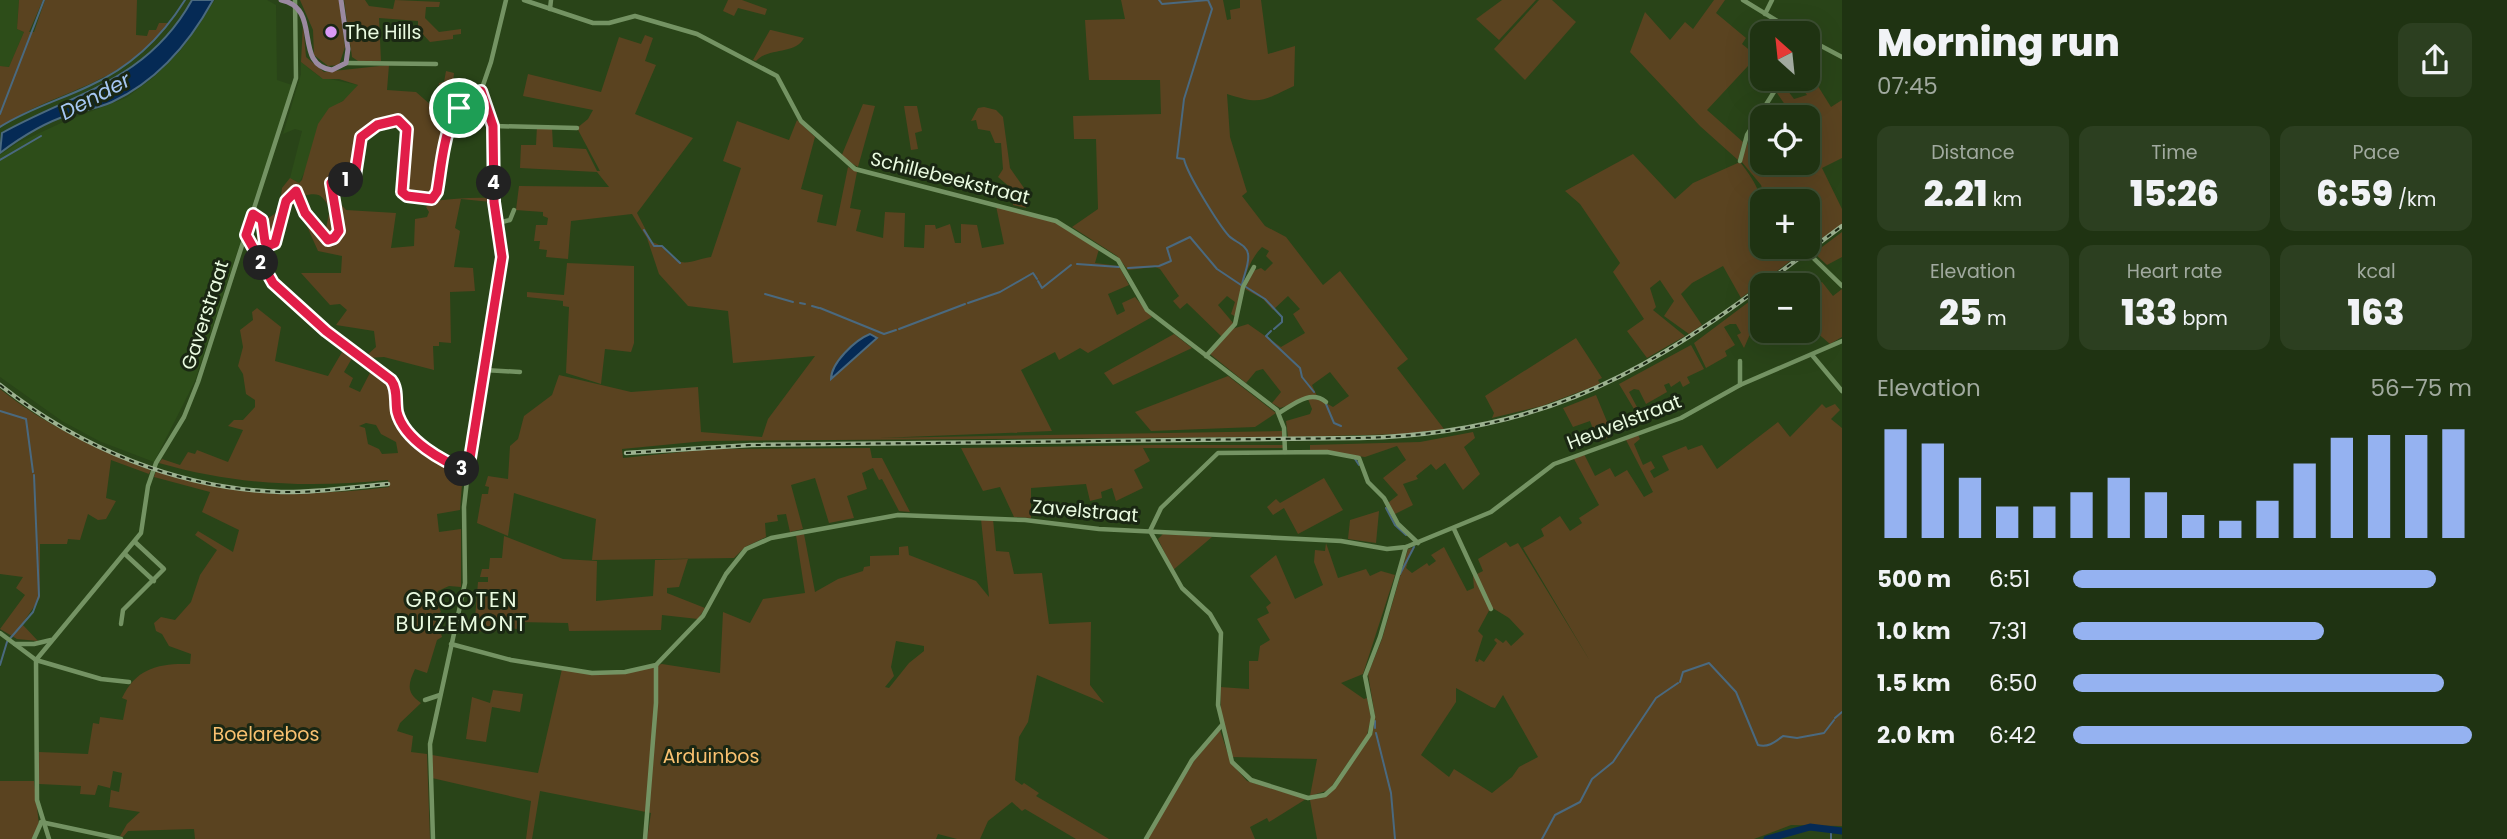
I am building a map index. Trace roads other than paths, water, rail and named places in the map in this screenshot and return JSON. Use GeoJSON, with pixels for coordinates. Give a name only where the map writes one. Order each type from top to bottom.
{"type":"FeatureCollection","features":[{"type":"Feature","properties":{"kind":"main road"},"geometry":{"type":"LineString","coordinates":[[281,0],[296,8],[306,22],[310,56],[315,64],[332,70],[346,63],[348,50],[341,0]]}},
{"type":"Feature","properties":{"kind":"street","name":"Gaverstraat"},"geometry":{"type":"LineString","coordinates":[[36,660],[141,533],[152,474],[192,400],[296,78],[295,0]]}},
{"type":"Feature","properties":{"kind":"street"},"geometry":{"type":"LineString","coordinates":[[253,214],[262,220],[265,242],[272,245],[276,241],[288,197],[296,191],[305,213],[320,233],[328,240],[334,238],[339,231],[331,183],[352,179],[358,169],[357,149],[361,137],[377,125],[394,120],[402,122],[407,129],[402,192],[407,196],[432,199],[437,192],[450,128],[459,108],[481,91],[506,0]]}},
{"type":"Feature","properties":{"kind":"street","name":"Schillebeekstraat"},"geometry":{"type":"LineString","coordinates":[[524,0],[600,23],[635,16],[697,34],[773,73],[801,121],[855,169],[1056,221],[1118,260],[1147,310],[1279,413]]}},
{"type":"Feature","properties":{"kind":"street"},"geometry":{"type":"LineString","coordinates":[[550,9],[551,0]]}},
{"type":"Feature","properties":{"kind":"street"},"geometry":{"type":"LineString","coordinates":[[1743,0],[1777,21]]}},
{"type":"Feature","properties":{"kind":"street"},"geometry":{"type":"LineString","coordinates":[[1765,14],[1772,0]]}},
{"type":"Feature","properties":{"kind":"street"},"geometry":{"type":"LineString","coordinates":[[1820,45],[1842,57]]}},
{"type":"Feature","properties":{"kind":"street"},"geometry":{"type":"LineString","coordinates":[[346,63],[436,64]]}},
{"type":"Feature","properties":{"kind":"street"},"geometry":{"type":"LineString","coordinates":[[433,839],[429,754],[465,583],[464,507],[468,471],[502,257],[494,202],[493,126],[481,91]]}},
{"type":"Feature","properties":{"kind":"street"},"geometry":{"type":"LineString","coordinates":[[1740,161],[1747,135],[1774,91]]}},
{"type":"Feature","properties":{"kind":"street"},"geometry":{"type":"LineString","coordinates":[[493,126],[576,128]]}},
{"type":"Feature","properties":{"kind":"street"},"geometry":{"type":"LineString","coordinates":[[498,223],[510,220],[514,210]]}},
{"type":"Feature","properties":{"kind":"street"},"geometry":{"type":"LineString","coordinates":[[246,235],[273,283],[326,331],[391,380],[394,384],[398,414],[409,433],[439,456],[468,471]]}},
{"type":"Feature","properties":{"kind":"street"},"geometry":{"type":"LineString","coordinates":[[1814,259],[1842,286]]}},
{"type":"Feature","properties":{"kind":"street"},"geometry":{"type":"LineString","coordinates":[[1206,356],[1236,324],[1243,287],[1254,267]]}},
{"type":"Feature","properties":{"kind":"street","name":"Heuvelstraat"},"geometry":{"type":"LineString","coordinates":[[1406,547],[1454,529],[1502,505],[1533,477],[1554,464],[1681,418],[1740,385],[1842,341]]}},
{"type":"Feature","properties":{"kind":"street"},"geometry":{"type":"LineString","coordinates":[[1812,355],[1842,391]]}},
{"type":"Feature","properties":{"kind":"street"},"geometry":{"type":"LineString","coordinates":[[1740,361],[1740,385]]}},
{"type":"Feature","properties":{"kind":"street"},"geometry":{"type":"LineString","coordinates":[[484,370],[520,372]]}},
{"type":"Feature","properties":{"kind":"street"},"geometry":{"type":"LineString","coordinates":[[1285,452],[1284,428],[1279,413],[1307,398],[1321,398],[1326,402]]}},
{"type":"Feature","properties":{"kind":"street"},"geometry":{"type":"LineString","coordinates":[[1406,547],[1387,549],[1341,541],[1150,531],[1161,508],[1218,453],[1338,453],[1359,458],[1368,482],[1384,498],[1398,524],[1416,544]]}},
{"type":"Feature","properties":{"kind":"street","name":"Zavelstraat"},"geometry":{"type":"LineString","coordinates":[[656,665],[703,617],[736,559],[746,549],[771,538],[898,514],[1025,520],[1099,529],[1150,531],[1176,579],[1191,598],[1216,621],[1221,633],[1217,691],[1222,725],[1232,762],[1251,780],[1308,798],[1331,791],[1370,734],[1373,717],[1365,676],[1380,637],[1406,547]]}},
{"type":"Feature","properties":{"kind":"street"},"geometry":{"type":"LineString","coordinates":[[1454,529],[1491,609]]}},
{"type":"Feature","properties":{"kind":"street"},"geometry":{"type":"LineString","coordinates":[[121,624],[123,610],[164,569],[135,542]]}},
{"type":"Feature","properties":{"kind":"street"},"geometry":{"type":"LineString","coordinates":[[125,554],[154,581]]}},
{"type":"Feature","properties":{"kind":"street"},"geometry":{"type":"LineString","coordinates":[[0,633],[36,660],[102,679],[129,682]]}},
{"type":"Feature","properties":{"kind":"street"},"geometry":{"type":"LineString","coordinates":[[11,641],[34,644],[52,639]]}},
{"type":"Feature","properties":{"kind":"street"},"geometry":{"type":"LineString","coordinates":[[451,644],[511,660],[592,673],[625,671],[656,665],[646,836]]}},
{"type":"Feature","properties":{"kind":"street"},"geometry":{"type":"LineString","coordinates":[[36,660],[37,800],[41,822],[49,839]]}},
{"type":"Feature","properties":{"kind":"street"},"geometry":{"type":"LineString","coordinates":[[425,701],[440,695]]}},
{"type":"Feature","properties":{"kind":"street"},"geometry":{"type":"LineString","coordinates":[[1146,839],[1192,760],[1222,725]]}},
{"type":"Feature","properties":{"kind":"street"},"geometry":{"type":"LineString","coordinates":[[34,839],[41,822]]}},
{"type":"Feature","properties":{"kind":"street"},"geometry":{"type":"LineString","coordinates":[[41,822],[121,839]]}},
{"type":"Feature","properties":{"kind":"water","name":"Dender"},"geometry":{"type":"Polygon","coordinates":[[[192,0],[213,0],[194,31],[158,72],[112,102],[62,117],[25,136],[0,153],[2,133],[108,82],[132,67],[154,49],[174,27],[192,0]]]}},
{"type":"Feature","properties":{"kind":"water"},"geometry":{"type":"Polygon","coordinates":[[[870,334],[877,338],[831,379],[835,366],[845,353],[870,334]]]}},
{"type":"Feature","properties":{"kind":"waterway"},"geometry":{"type":"LineString","coordinates":[[0,114],[44,0]]}},
{"type":"Feature","properties":{"kind":"waterway","name":"Dender"},"geometry":{"type":"LineString","coordinates":[[0,127],[118,70],[155,39],[185,0]]}},
{"type":"Feature","properties":{"kind":"waterway"},"geometry":{"type":"LineString","coordinates":[[1159,0],[1162,4],[1208,0],[1212,9],[1184,99],[1177,158],[1184,159],[1197,187],[1224,230],[1247,251],[1248,262],[1242,285]]}},
{"type":"Feature","properties":{"kind":"waterway"},"geometry":{"type":"LineString","coordinates":[[0,160],[41,136]]}},
{"type":"Feature","properties":{"kind":"waterway"},"geometry":{"type":"LineString","coordinates":[[644,230],[654,246],[662,246],[680,263]]}},
{"type":"Feature","properties":{"kind":"waterway"},"geometry":{"type":"LineString","coordinates":[[1128,268],[1159,266],[1171,261],[1167,248],[1190,237],[1217,269],[1241,285]]}},
{"type":"Feature","properties":{"kind":"waterway"},"geometry":{"type":"LineString","coordinates":[[1077,264],[1119,267]]}},
{"type":"Feature","properties":{"kind":"waterway"},"geometry":{"type":"LineString","coordinates":[[1038,281],[1042,288],[1071,265]]}},
{"type":"Feature","properties":{"kind":"waterway"},"geometry":{"type":"LineString","coordinates":[[968,303],[1000,292],[1033,273],[1037,279]]}},
{"type":"Feature","properties":{"kind":"waterway"},"geometry":{"type":"LineString","coordinates":[[1246,287],[1265,299],[1282,317],[1282,322],[1274,329]]}},
{"type":"Feature","properties":{"kind":"waterway"},"geometry":{"type":"LineString","coordinates":[[765,294],[793,302]]}},
{"type":"Feature","properties":{"kind":"waterway"},"geometry":{"type":"LineString","coordinates":[[800,303],[805,304]]}},
{"type":"Feature","properties":{"kind":"waterway"},"geometry":{"type":"LineString","coordinates":[[899,329],[965,304]]}},
{"type":"Feature","properties":{"kind":"waterway"},"geometry":{"type":"LineString","coordinates":[[812,306],[819,308]]}},
{"type":"Feature","properties":{"kind":"waterway"},"geometry":{"type":"LineString","coordinates":[[820,308],[884,334],[896,330]]}},
{"type":"Feature","properties":{"kind":"waterway"},"geometry":{"type":"LineString","coordinates":[[1271,331],[1266,336],[1300,368],[1302,377],[1314,392]]}},
{"type":"Feature","properties":{"kind":"waterway"},"geometry":{"type":"LineString","coordinates":[[1326,404],[1334,423],[1341,426]]}},
{"type":"Feature","properties":{"kind":"waterway"},"geometry":{"type":"LineString","coordinates":[[0,411],[26,419],[33,472]]}},
{"type":"Feature","properties":{"kind":"waterway"},"geometry":{"type":"LineString","coordinates":[[1355,459],[1359,465]]}},
{"type":"Feature","properties":{"kind":"waterway"},"geometry":{"type":"LineString","coordinates":[[0,665],[7,642],[33,612],[39,596],[34,475]]}},
{"type":"Feature","properties":{"kind":"waterway"},"geometry":{"type":"LineString","coordinates":[[1386,508],[1395,525],[1406,535]]}},
{"type":"Feature","properties":{"kind":"waterway"},"geometry":{"type":"LineString","coordinates":[[1400,574],[1414,547]]}},
{"type":"Feature","properties":{"kind":"waterway"},"geometry":{"type":"LineString","coordinates":[[1680,682],[1683,672],[1709,663],[1736,692],[1758,745],[1762,746],[1783,736],[1797,738],[1824,733],[1834,720]]}},
{"type":"Feature","properties":{"kind":"waterway"},"geometry":{"type":"LineString","coordinates":[[1542,839],[1555,815],[1580,802],[1592,779],[1613,762],[1656,698],[1678,683]]}},
{"type":"Feature","properties":{"kind":"waterway"},"geometry":{"type":"LineString","coordinates":[[1835,718],[1842,712]]}},
{"type":"Feature","properties":{"kind":"waterway"},"geometry":{"type":"LineString","coordinates":[[1375,721],[1375,728]]}},
{"type":"Feature","properties":{"kind":"waterway"},"geometry":{"type":"LineString","coordinates":[[1376,733],[1391,793],[1395,839]]}},
{"type":"Feature","properties":{"kind":"waterway"},"geometry":{"type":"LineString","coordinates":[[1767,839],[1810,827],[1842,831]]}},
{"type":"Feature","properties":{"kind":"waterway"},"geometry":{"type":"LineString","coordinates":[[1831,830],[1831,839]]}},
{"type":"Feature","properties":{"kind":"railway"},"geometry":{"type":"LineString","coordinates":[[1779,273],[1842,226]]}},
{"type":"Feature","properties":{"kind":"railway"},"geometry":{"type":"LineString","coordinates":[[626,453],[751,445],[1360,438],[1420,434],[1475,426],[1526,414],[1574,397],[1621,376],[1667,350],[1750,294]]}},
{"type":"Feature","properties":{"kind":"railway"},"geometry":{"type":"LineString","coordinates":[[0,385],[31,408],[97,446],[132,461],[205,483],[281,492],[388,484]]}},
{"type":"Feature","properties":{"kind":"place","name":"The Hills"},"geometry":{"type":"Point","coordinates":[331,32]}},
{"type":"Feature","properties":{"kind":"district","name":"GROOTEN BUIZEMONT"},"geometry":{"type":"Point","coordinates":[462,611]}},
{"type":"Feature","properties":{"kind":"park label","name":"Boelarebos"},"geometry":{"type":"Point","coordinates":[266,734]}},
{"type":"Feature","properties":{"kind":"park label","name":"Arduinbos"},"geometry":{"type":"Point","coordinates":[711,756]}}]}
